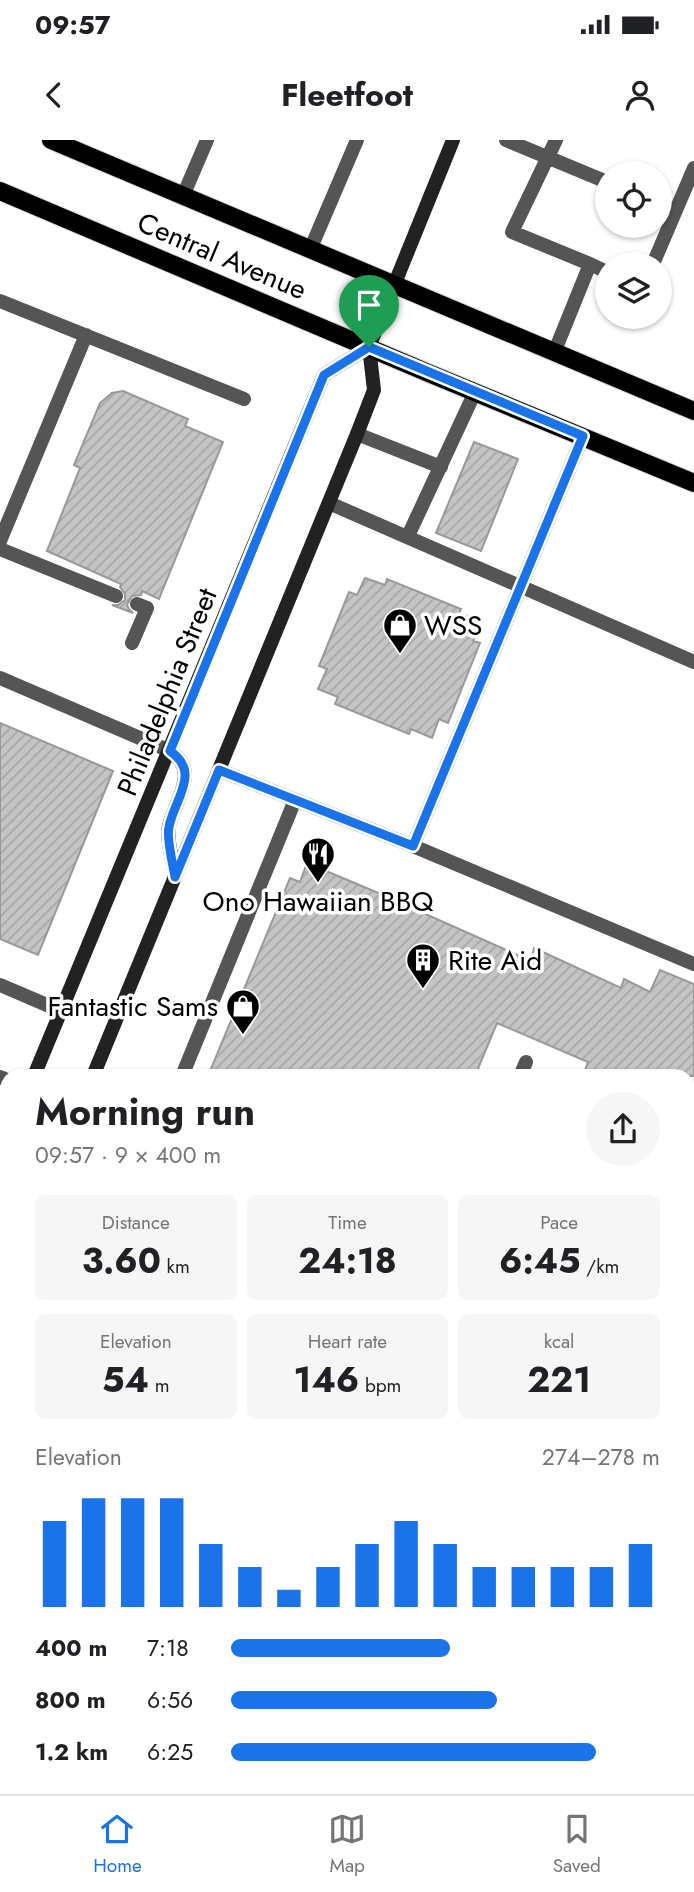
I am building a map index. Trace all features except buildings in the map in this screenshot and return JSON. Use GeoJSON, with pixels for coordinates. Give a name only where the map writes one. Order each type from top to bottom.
{"type":"FeatureCollection","features":[{"type":"Feature","properties":{"kind":"main road","name":"Central Avenue"},"geometry":{"type":"LineString","coordinates":[[51,140],[694,411]]}},
{"type":"Feature","properties":{"kind":"main road"},"geometry":{"type":"LineString","coordinates":[[96,1069],[374,390],[369,347],[453,140]]}},
{"type":"Feature","properties":{"kind":"main road","name":"Central Avenue"},"geometry":{"type":"LineString","coordinates":[[0,191],[694,483]]}},
{"type":"Feature","properties":{"kind":"main road","name":"Philadelphia Street"},"geometry":{"type":"LineString","coordinates":[[37,1069],[324,375],[369,347]]}},
{"type":"Feature","properties":{"kind":"main road"},"geometry":{"type":"LineString","coordinates":[[170,751],[179,757],[185,770],[184,787],[168,828],[175,877]]}},
{"type":"Feature","properties":{"kind":"street"},"geometry":{"type":"LineString","coordinates":[[183,196],[207,140]]}},
{"type":"Feature","properties":{"kind":"street"},"geometry":{"type":"LineString","coordinates":[[310,250],[357,140]]}},
{"type":"Feature","properties":{"kind":"street"},"geometry":{"type":"LineString","coordinates":[[506,140],[595,178]]}},
{"type":"Feature","properties":{"kind":"street"},"geometry":{"type":"LineString","coordinates":[[556,140],[512,232],[595,266]]}},
{"type":"Feature","properties":{"kind":"street"},"geometry":{"type":"LineString","coordinates":[[658,252],[694,168]]}},
{"type":"Feature","properties":{"kind":"street"},"geometry":{"type":"LineString","coordinates":[[554,352],[590,264]]}},
{"type":"Feature","properties":{"kind":"street"},"geometry":{"type":"LineString","coordinates":[[0,301],[244,399]]}},
{"type":"Feature","properties":{"kind":"street"},"geometry":{"type":"LineString","coordinates":[[0,541],[86,335]]}},
{"type":"Feature","properties":{"kind":"street"},"geometry":{"type":"LineString","coordinates":[[408,536],[475,392]]}},
{"type":"Feature","properties":{"kind":"street"},"geometry":{"type":"LineString","coordinates":[[357,434],[441,467]]}},
{"type":"Feature","properties":{"kind":"street"},"geometry":{"type":"LineString","coordinates":[[413,846],[583,436]]}},
{"type":"Feature","properties":{"kind":"street"},"geometry":{"type":"LineString","coordinates":[[329,503],[694,662]]}},
{"type":"Feature","properties":{"kind":"street"},"geometry":{"type":"LineString","coordinates":[[0,549],[116,596]]}},
{"type":"Feature","properties":{"kind":"street"},"geometry":{"type":"LineString","coordinates":[[132,643],[147,608],[137,604]]}},
{"type":"Feature","properties":{"kind":"street"},"geometry":{"type":"LineString","coordinates":[[0,678],[170,751]]}},
{"type":"Feature","properties":{"kind":"street"},"geometry":{"type":"LineString","coordinates":[[219,770],[413,846],[694,964]]}},
{"type":"Feature","properties":{"kind":"street"},"geometry":{"type":"LineString","coordinates":[[185,1069],[295,800]]}},
{"type":"Feature","properties":{"kind":"street"},"geometry":{"type":"LineString","coordinates":[[0,985],[61,1011]]}},
{"type":"Feature","properties":{"kind":"street"},"geometry":{"type":"LineString","coordinates":[[523,1069],[526,1062]]}},
{"type":"Feature","properties":{"kind":"place","name":"WSS"},"geometry":{"type":"Point","coordinates":[400,655]}},
{"type":"Feature","properties":{"kind":"place","name":"Ono Hawaiian BBQ"},"geometry":{"type":"Point","coordinates":[318,884]}},
{"type":"Feature","properties":{"kind":"place","name":"Rite Aid"},"geometry":{"type":"Point","coordinates":[423,990]}},
{"type":"Feature","properties":{"kind":"place","name":"Fantastic Sams"},"geometry":{"type":"Point","coordinates":[243,1036]}},
{"type":"Feature","properties":{"kind":"route"},"geometry":{"type":"LineString","coordinates":[[369,347],[583,436],[413,846],[219,770],[175,877],[168,828],[184,787],[185,770],[179,757],[170,751],[324,375],[369,347]]}}]}
